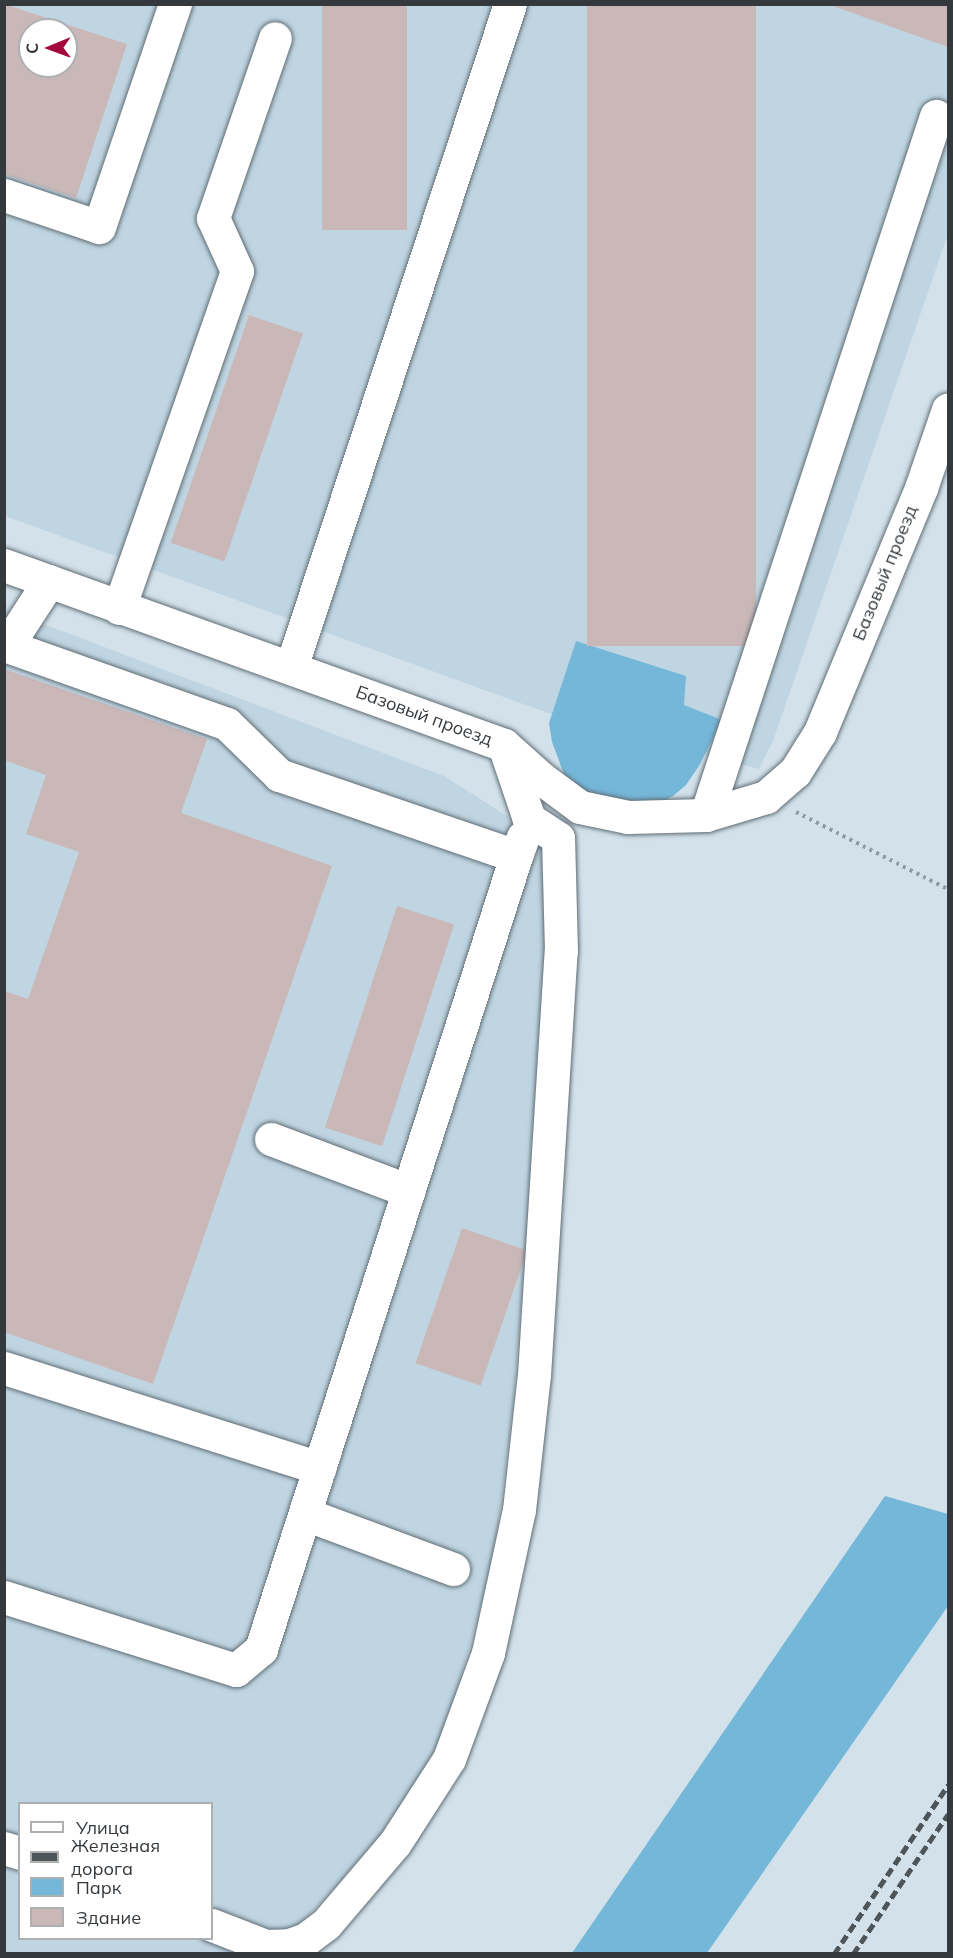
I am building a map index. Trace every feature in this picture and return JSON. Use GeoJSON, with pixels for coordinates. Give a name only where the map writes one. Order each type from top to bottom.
{"type":"FeatureCollection","features":[{"type":"Feature","properties":{"kind":"street"},"geometry":{"type":"LineString","coordinates":[[4,195],[99,227],[175,4]]}},
{"type":"Feature","properties":{"kind":"street"},"geometry":{"type":"LineString","coordinates":[[291,668],[510,4]]}},
{"type":"Feature","properties":{"kind":"street"},"geometry":{"type":"LineString","coordinates":[[119,608],[237,271],[213,218],[275,38]]}},
{"type":"Feature","properties":{"kind":"street"},"geometry":{"type":"LineString","coordinates":[[706,815],[936,116]]}},
{"type":"Feature","properties":{"kind":"street","name":"Базовый проезд"},"geometry":{"type":"LineString","coordinates":[[4,565],[504,745],[561,794],[580,807],[628,817],[706,815],[766,797],[795,772],[820,732],[921,488],[948,409]]}},
{"type":"Feature","properties":{"kind":"street"},"geometry":{"type":"LineString","coordinates":[[49,581],[6,647],[227,724],[279,775],[516,856]]}},
{"type":"Feature","properties":{"kind":"street"},"geometry":{"type":"LineString","coordinates":[[4,1597],[236,1670],[261,1649],[529,819],[504,745]]}},
{"type":"Feature","properties":{"kind":"street"},"geometry":{"type":"LineString","coordinates":[[213,1925],[266,1946],[289,1946],[306,1939],[326,1924],[395,1843],[449,1759],[488,1653],[519,1510],[534,1375],[561,951],[558,838],[529,819]]}},
{"type":"Feature","properties":{"kind":"street"},"geometry":{"type":"LineString","coordinates":[[271,1139],[409,1191]]}},
{"type":"Feature","properties":{"kind":"street"},"geometry":{"type":"LineString","coordinates":[[4,1368],[320,1468]]}},
{"type":"Feature","properties":{"kind":"street"},"geometry":{"type":"LineString","coordinates":[[305,1514],[453,1569]]}},
{"type":"Feature","properties":{"kind":"path"},"geometry":{"type":"LineString","coordinates":[[766,797],[948,889]]}},
{"type":"Feature","properties":{"kind":"shaded area"},"geometry":{"type":"Polygon","coordinates":[[[5,5],[948,5],[948,234],[773,741],[759,769],[551,714],[5,516],[5,5]]]}},
{"type":"Feature","properties":{"kind":"shaded area"},"geometry":{"type":"Polygon","coordinates":[[[4,609],[444,776],[549,843],[550,967],[511,1424],[492,1569],[437,1758],[380,1838],[296,1929],[285,1953],[5,1953],[4,609]]]}},
{"type":"Feature","properties":{"kind":"green space"},"geometry":{"type":"Polygon","coordinates":[[[576,641],[686,676],[684,705],[722,720],[699,766],[686,785],[673,796],[660,803],[596,800],[564,774],[552,742],[549,723],[576,641]]]}},
{"type":"Feature","properties":{"kind":"green space"},"geometry":{"type":"Polygon","coordinates":[[[885,1496],[948,1514],[948,1606],[707,1953],[572,1953],[885,1496]]]}},
{"type":"Feature","properties":{"kind":"building"},"geometry":{"type":"Polygon","coordinates":[[[4,4],[47,18],[18,18],[18,78],[78,78],[78,28],[127,44],[76,198],[4,174],[4,4]]]}},
{"type":"Feature","properties":{"kind":"building"},"geometry":{"type":"Polygon","coordinates":[[[322,4],[407,4],[407,230],[322,230],[322,4]]]}},
{"type":"Feature","properties":{"kind":"building"},"geometry":{"type":"Polygon","coordinates":[[[948,4],[948,47],[830,5],[948,4]]]}},
{"type":"Feature","properties":{"kind":"building"},"geometry":{"type":"Polygon","coordinates":[[[587,5],[756,5],[756,646],[587,646],[587,5]]]}},
{"type":"Feature","properties":{"kind":"building"},"geometry":{"type":"Polygon","coordinates":[[[249,315],[303,334],[224,561],[171,543],[249,315]]]}},
{"type":"Feature","properties":{"kind":"building"},"geometry":{"type":"Polygon","coordinates":[[[4,669],[207,739],[181,813],[332,866],[153,1384],[4,1332],[4,991],[28,999],[79,852],[26,834],[46,775],[4,760],[4,669]]]}},
{"type":"Feature","properties":{"kind":"building"},"geometry":{"type":"Polygon","coordinates":[[[397,906],[454,925],[382,1146],[325,1128],[397,906]]]}},
{"type":"Feature","properties":{"kind":"building"},"geometry":{"type":"Polygon","coordinates":[[[462,1228],[527,1250],[481,1386],[415,1363],[462,1228]]]}},
{"type":"Feature","properties":{"kind":"railway"},"geometry":{"type":"LineString","coordinates":[[834,1954],[948,1785]]}},
{"type":"Feature","properties":{"kind":"railway"},"geometry":{"type":"LineString","coordinates":[[853,1954],[948,1814]]}}]}
